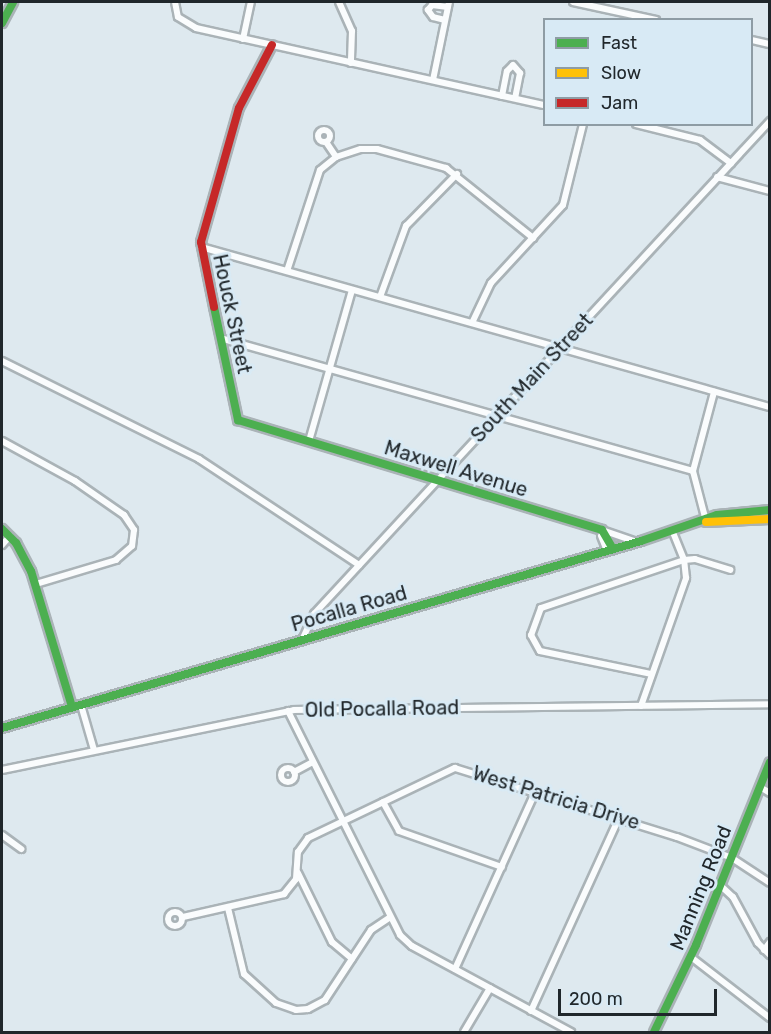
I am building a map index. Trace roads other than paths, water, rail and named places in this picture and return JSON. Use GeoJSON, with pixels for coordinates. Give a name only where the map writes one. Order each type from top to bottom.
{"type":"FeatureCollection","features":[{"type":"Feature","properties":{"kind":"main road"},"geometry":{"type":"LineString","coordinates":[[2,22],[12,2]]}},
{"type":"Feature","properties":{"kind":"main road","name":"Houck Street"},"geometry":{"type":"LineString","coordinates":[[272,45],[239,108],[201,247],[237,420],[309,441]]}},
{"type":"Feature","properties":{"kind":"main road","name":"Maxwell Avenue"},"geometry":{"type":"LineString","coordinates":[[309,441],[599,531]]}},
{"type":"Feature","properties":{"kind":"main road","name":"Pocalla Road"},"geometry":{"type":"LineString","coordinates":[[706,522],[717,515],[770,510]]}},
{"type":"Feature","properties":{"kind":"main road","name":"Pocalla Road"},"geometry":{"type":"LineString","coordinates":[[2,728],[638,542],[672,530],[706,522],[770,519]]}},
{"type":"Feature","properties":{"kind":"main road"},"geometry":{"type":"LineString","coordinates":[[2,529],[22,551],[36,584],[76,706]]}},
{"type":"Feature","properties":{"kind":"main road"},"geometry":{"type":"LineString","coordinates":[[599,531],[610,550]]}},
{"type":"Feature","properties":{"kind":"main road","name":"Manning Road"},"geometry":{"type":"LineString","coordinates":[[654,1032],[691,957],[770,762]]}},
{"type":"Feature","properties":{"kind":"street"},"geometry":{"type":"LineString","coordinates":[[175,2],[178,17],[186,24],[243,39],[543,105]]}},
{"type":"Feature","properties":{"kind":"street"},"geometry":{"type":"LineString","coordinates":[[243,39],[251,2]]}},
{"type":"Feature","properties":{"kind":"street"},"geometry":{"type":"LineString","coordinates":[[339,2],[352,31],[351,63]]}},
{"type":"Feature","properties":{"kind":"street"},"geometry":{"type":"LineString","coordinates":[[573,2],[647,18]]}},
{"type":"Feature","properties":{"kind":"street"},"geometry":{"type":"LineString","coordinates":[[433,81],[445,20],[448,4],[432,5],[429,10],[434,17],[445,20]]}},
{"type":"Feature","properties":{"kind":"street"},"geometry":{"type":"LineString","coordinates":[[753,40],[770,44]]}},
{"type":"Feature","properties":{"kind":"street"},"geometry":{"type":"LineString","coordinates":[[502,96],[507,71],[513,65],[520,73],[515,98]]}},
{"type":"Feature","properties":{"kind":"street","name":"South Main Street"},"geometry":{"type":"LineString","coordinates":[[302,640],[314,614],[770,121]]}},
{"type":"Feature","properties":{"kind":"street"},"geometry":{"type":"LineString","coordinates":[[472,324],[483,294],[567,198],[583,126]]}},
{"type":"Feature","properties":{"kind":"street"},"geometry":{"type":"LineString","coordinates":[[675,133],[677,126]]}},
{"type":"Feature","properties":{"kind":"street"},"geometry":{"type":"LineString","coordinates":[[662,127],[708,143],[731,163]]}},
{"type":"Feature","properties":{"kind":"street"},"geometry":{"type":"LineString","coordinates":[[327,142],[336,157]]}},
{"type":"Feature","properties":{"kind":"street"},"geometry":{"type":"LineString","coordinates":[[287,271],[320,170],[336,157],[355,150],[377,149],[442,166],[457,174],[533,238]]}},
{"type":"Feature","properties":{"kind":"street"},"geometry":{"type":"LineString","coordinates":[[380,297],[405,226],[457,174]]}},
{"type":"Feature","properties":{"kind":"street"},"geometry":{"type":"LineString","coordinates":[[717,177],[770,191]]}},
{"type":"Feature","properties":{"kind":"street"},"geometry":{"type":"LineString","coordinates":[[201,247],[770,407]]}},
{"type":"Feature","properties":{"kind":"street"},"geometry":{"type":"LineString","coordinates":[[309,441],[352,290]]}},
{"type":"Feature","properties":{"kind":"street"},"geometry":{"type":"LineString","coordinates":[[220,338],[693,471]]}},
{"type":"Feature","properties":{"kind":"street"},"geometry":{"type":"LineString","coordinates":[[2,362],[199,459],[359,565]]}},
{"type":"Feature","properties":{"kind":"street"},"geometry":{"type":"LineString","coordinates":[[706,522],[693,471],[714,392]]}},
{"type":"Feature","properties":{"kind":"street"},"geometry":{"type":"LineString","coordinates":[[2,441],[75,481],[123,515],[134,530],[132,546],[116,560],[36,584]]}},
{"type":"Feature","properties":{"kind":"street"},"geometry":{"type":"LineString","coordinates":[[641,706],[686,579],[684,560],[672,530]]}},
{"type":"Feature","properties":{"kind":"street"},"geometry":{"type":"LineString","coordinates":[[599,531],[638,542]]}},
{"type":"Feature","properties":{"kind":"street"},"geometry":{"type":"LineString","coordinates":[[2,545],[10,536]]}},
{"type":"Feature","properties":{"kind":"street"},"geometry":{"type":"LineString","coordinates":[[651,674],[540,651],[532,644],[532,629],[541,608],[547,603],[684,560],[695,559],[730,570]]}},
{"type":"Feature","properties":{"kind":"street","name":"Old Pocalla Road"},"geometry":{"type":"LineString","coordinates":[[2,770],[288,711],[770,704]]}},
{"type":"Feature","properties":{"kind":"street"},"geometry":{"type":"LineString","coordinates":[[76,706],[94,750]]}},
{"type":"Feature","properties":{"kind":"street"},"geometry":{"type":"LineString","coordinates":[[288,711],[390,917],[407,942],[571,1032]]}},
{"type":"Feature","properties":{"kind":"street"},"geometry":{"type":"LineString","coordinates":[[294,772],[313,762]]}},
{"type":"Feature","properties":{"kind":"street","name":"West Patricia Drive"},"geometry":{"type":"LineString","coordinates":[[298,873],[298,852],[303,842],[455,768],[619,818],[732,858],[770,883]]}},
{"type":"Feature","properties":{"kind":"street"},"geometry":{"type":"LineString","coordinates":[[760,787],[770,793]]}},
{"type":"Feature","properties":{"kind":"street"},"geometry":{"type":"LineString","coordinates":[[455,969],[535,793]]}},
{"type":"Feature","properties":{"kind":"street"},"geometry":{"type":"LineString","coordinates":[[383,802],[399,831],[502,867]]}},
{"type":"Feature","properties":{"kind":"street"},"geometry":{"type":"LineString","coordinates":[[531,1011],[619,818]]}},
{"type":"Feature","properties":{"kind":"street"},"geometry":{"type":"LineString","coordinates":[[2,835],[21,849]]}},
{"type":"Feature","properties":{"kind":"street"},"geometry":{"type":"LineString","coordinates":[[183,917],[275,899],[288,891],[298,873]]}},
{"type":"Feature","properties":{"kind":"street"},"geometry":{"type":"LineString","coordinates":[[298,873],[332,942],[352,959]]}},
{"type":"Feature","properties":{"kind":"street"},"geometry":{"type":"LineString","coordinates":[[721,886],[733,897],[767,953]]}},
{"type":"Feature","properties":{"kind":"street"},"geometry":{"type":"LineString","coordinates":[[228,908],[244,974],[282,1007],[301,1010],[320,1003],[371,930],[390,917]]}},
{"type":"Feature","properties":{"kind":"street"},"geometry":{"type":"LineString","coordinates":[[767,953],[770,942]]}},
{"type":"Feature","properties":{"kind":"street"},"geometry":{"type":"LineString","coordinates":[[691,957],[770,1018]]}},
{"type":"Feature","properties":{"kind":"street"},"geometry":{"type":"LineString","coordinates":[[464,1032],[490,988]]}}]}
